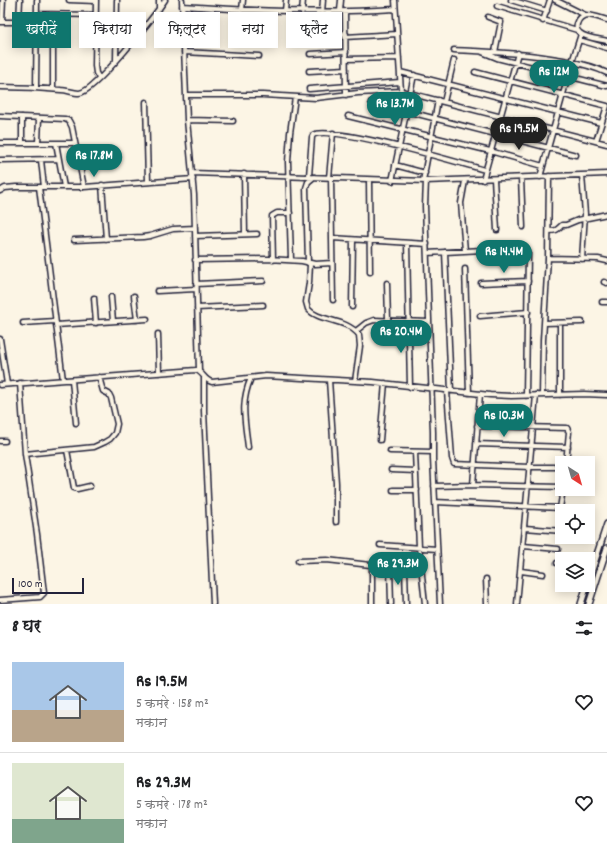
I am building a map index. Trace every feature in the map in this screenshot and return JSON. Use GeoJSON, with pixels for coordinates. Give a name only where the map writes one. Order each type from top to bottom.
{"type":"FeatureCollection","features":[{"type":"Feature","properties":{"kind":"street"},"geometry":{"type":"LineString","coordinates":[[4,0],[1,22],[12,22]]}},
{"type":"Feature","properties":{"kind":"street"},"geometry":{"type":"LineString","coordinates":[[19,12],[20,0]]}},
{"type":"Feature","properties":{"kind":"street"},"geometry":{"type":"LineString","coordinates":[[37,0],[37,12]]}},
{"type":"Feature","properties":{"kind":"street"},"geometry":{"type":"LineString","coordinates":[[69,0],[96,0],[96,12]]}},
{"type":"Feature","properties":{"kind":"street"},"geometry":{"type":"LineString","coordinates":[[116,60],[117,0]]}},
{"type":"Feature","properties":{"kind":"street"},"geometry":{"type":"LineString","coordinates":[[158,0],[159,9]]}},
{"type":"Feature","properties":{"kind":"street"},"geometry":{"type":"LineString","coordinates":[[0,87],[53,89],[79,93],[83,92],[99,78],[140,34],[165,0]]}},
{"type":"Feature","properties":{"kind":"street"},"geometry":{"type":"LineString","coordinates":[[182,0],[187,120],[193,179],[199,371],[204,378],[208,381],[216,382],[266,376],[385,383],[480,394],[526,396],[607,395]]}},
{"type":"Feature","properties":{"kind":"street"},"geometry":{"type":"LineString","coordinates":[[242,10],[243,0]]}},
{"type":"Feature","properties":{"kind":"street"},"geometry":{"type":"LineString","coordinates":[[285,11],[286,0]]}},
{"type":"Feature","properties":{"kind":"street"},"geometry":{"type":"LineString","coordinates":[[182,6],[302,12],[302,0]]}},
{"type":"Feature","properties":{"kind":"street"},"geometry":{"type":"LineString","coordinates":[[322,12],[323,0]]}},
{"type":"Feature","properties":{"kind":"street"},"geometry":{"type":"LineString","coordinates":[[340,12],[341,0]]}},
{"type":"Feature","properties":{"kind":"street"},"geometry":{"type":"LineString","coordinates":[[395,0],[401,91]]}},
{"type":"Feature","properties":{"kind":"street"},"geometry":{"type":"LineString","coordinates":[[510,0],[546,11]]}},
{"type":"Feature","properties":{"kind":"street"},"geometry":{"type":"LineString","coordinates":[[543,21],[550,0]]}},
{"type":"Feature","properties":{"kind":"street"},"geometry":{"type":"LineString","coordinates":[[554,0],[585,15],[607,20]]}},
{"type":"Feature","properties":{"kind":"street"},"geometry":{"type":"LineString","coordinates":[[497,6],[607,41]]}},
{"type":"Feature","properties":{"kind":"street"},"geometry":{"type":"LineString","coordinates":[[342,12],[395,9]]}},
{"type":"Feature","properties":{"kind":"street"},"geometry":{"type":"LineString","coordinates":[[346,12],[346,95]]}},
{"type":"Feature","properties":{"kind":"street"},"geometry":{"type":"LineString","coordinates":[[540,177],[567,77],[579,40],[577,26],[579,20],[585,15]]}},
{"type":"Feature","properties":{"kind":"street"},"geometry":{"type":"LineString","coordinates":[[488,17],[501,22],[495,52]]}},
{"type":"Feature","properties":{"kind":"street"},"geometry":{"type":"LineString","coordinates":[[342,35],[397,34]]}},
{"type":"Feature","properties":{"kind":"street"},"geometry":{"type":"LineString","coordinates":[[579,40],[607,48]]}},
{"type":"Feature","properties":{"kind":"street"},"geometry":{"type":"LineString","coordinates":[[36,88],[37,48]]}},
{"type":"Feature","properties":{"kind":"street"},"geometry":{"type":"LineString","coordinates":[[53,48],[53,89]]}},
{"type":"Feature","properties":{"kind":"street"},"geometry":{"type":"LineString","coordinates":[[95,48],[95,66],[96,73],[99,78]]}},
{"type":"Feature","properties":{"kind":"street"},"geometry":{"type":"LineString","coordinates":[[454,50],[518,53],[572,62],[595,68],[607,74]]}},
{"type":"Feature","properties":{"kind":"street"},"geometry":{"type":"LineString","coordinates":[[480,51],[489,56],[607,86]]}},
{"type":"Feature","properties":{"kind":"street"},"geometry":{"type":"LineString","coordinates":[[184,52],[259,56]]}},
{"type":"Feature","properties":{"kind":"street"},"geometry":{"type":"LineString","coordinates":[[310,54],[346,52]]}},
{"type":"Feature","properties":{"kind":"street"},"geometry":{"type":"LineString","coordinates":[[483,180],[518,53]]}},
{"type":"Feature","properties":{"kind":"street"},"geometry":{"type":"LineString","coordinates":[[346,59],[399,58]]}},
{"type":"Feature","properties":{"kind":"street"},"geometry":{"type":"LineString","coordinates":[[444,102],[454,60]]}},
{"type":"Feature","properties":{"kind":"street"},"geometry":{"type":"LineString","coordinates":[[309,71],[346,69]]}},
{"type":"Feature","properties":{"kind":"street"},"geometry":{"type":"LineString","coordinates":[[400,72],[602,123]]}},
{"type":"Feature","properties":{"kind":"street"},"geometry":{"type":"LineString","coordinates":[[475,72],[607,106],[596,141]]}},
{"type":"Feature","properties":{"kind":"street"},"geometry":{"type":"LineString","coordinates":[[392,181],[414,75]]}},
{"type":"Feature","properties":{"kind":"street"},"geometry":{"type":"LineString","coordinates":[[309,88],[400,82]]}},
{"type":"Feature","properties":{"kind":"street"},"geometry":{"type":"LineString","coordinates":[[186,95],[263,95],[316,98],[401,91],[607,144]]}},
{"type":"Feature","properties":{"kind":"street"},"geometry":{"type":"LineString","coordinates":[[291,260],[288,176],[290,133],[295,97]]}},
{"type":"Feature","properties":{"kind":"street"},"geometry":{"type":"LineString","coordinates":[[438,100],[425,173],[425,206],[434,486],[440,604]]}},
{"type":"Feature","properties":{"kind":"street"},"geometry":{"type":"LineString","coordinates":[[146,102],[148,182]]}},
{"type":"Feature","properties":{"kind":"street"},"geometry":{"type":"LineString","coordinates":[[371,102],[576,155]]}},
{"type":"Feature","properties":{"kind":"street"},"geometry":{"type":"LineString","coordinates":[[0,116],[68,119],[71,125],[84,187]]}},
{"type":"Feature","properties":{"kind":"street"},"geometry":{"type":"LineString","coordinates":[[348,116],[490,151],[543,166]]}},
{"type":"Feature","properties":{"kind":"street"},"geometry":{"type":"LineString","coordinates":[[22,117],[22,143]]}},
{"type":"Feature","properties":{"kind":"street"},"geometry":{"type":"LineString","coordinates":[[38,143],[39,118]]}},
{"type":"Feature","properties":{"kind":"street"},"geometry":{"type":"LineString","coordinates":[[187,120],[234,121]]}},
{"type":"Feature","properties":{"kind":"street"},"geometry":{"type":"LineString","coordinates":[[355,381],[360,346],[359,335],[356,331],[339,322],[315,315],[308,309],[306,302],[309,284],[309,263],[306,188],[312,176],[311,143],[313,135],[317,133],[333,133],[357,137],[485,170]]}},
{"type":"Feature","properties":{"kind":"street"},"geometry":{"type":"LineString","coordinates":[[333,133],[330,178],[333,300]]}},
{"type":"Feature","properties":{"kind":"street"},"geometry":{"type":"LineString","coordinates":[[0,143],[75,143]]}},
{"type":"Feature","properties":{"kind":"street"},"geometry":{"type":"LineString","coordinates":[[56,143],[64,187]]}},
{"type":"Feature","properties":{"kind":"street"},"geometry":{"type":"LineString","coordinates":[[0,160],[59,159]]}},
{"type":"Feature","properties":{"kind":"street"},"geometry":{"type":"LineString","coordinates":[[41,160],[44,187]]}},
{"type":"Feature","properties":{"kind":"street"},"geometry":{"type":"LineString","coordinates":[[395,165],[425,173]]}},
{"type":"Feature","properties":{"kind":"street"},"geometry":{"type":"LineString","coordinates":[[192,173],[312,176],[392,181],[465,181],[607,174]]}},
{"type":"Feature","properties":{"kind":"street"},"geometry":{"type":"LineString","coordinates":[[244,174],[245,234]]}},
{"type":"Feature","properties":{"kind":"street"},"geometry":{"type":"LineString","coordinates":[[582,175],[585,218],[582,259]]}},
{"type":"Feature","properties":{"kind":"street"},"geometry":{"type":"LineString","coordinates":[[542,395],[549,231],[549,176]]}},
{"type":"Feature","properties":{"kind":"street"},"geometry":{"type":"LineString","coordinates":[[521,178],[523,227]]}},
{"type":"Feature","properties":{"kind":"street"},"geometry":{"type":"LineString","coordinates":[[0,192],[10,187],[84,187],[193,179]]}},
{"type":"Feature","properties":{"kind":"street"},"geometry":{"type":"LineString","coordinates":[[494,179],[497,230]]}},
{"type":"Feature","properties":{"kind":"street"},"geometry":{"type":"LineString","coordinates":[[369,180],[370,272]]}},
{"type":"Feature","properties":{"kind":"street"},"geometry":{"type":"LineString","coordinates":[[465,181],[461,203],[465,251]]}},
{"type":"Feature","properties":{"kind":"street"},"geometry":{"type":"LineString","coordinates":[[102,185],[106,239]]}},
{"type":"Feature","properties":{"kind":"street"},"geometry":{"type":"LineString","coordinates":[[39,187],[63,380]]}},
{"type":"Feature","properties":{"kind":"street"},"geometry":{"type":"LineString","coordinates":[[273,260],[272,216],[277,213],[290,213]]}},
{"type":"Feature","properties":{"kind":"street"},"geometry":{"type":"LineString","coordinates":[[549,231],[556,231],[562,225],[585,218],[607,214]]}},
{"type":"Feature","properties":{"kind":"street"},"geometry":{"type":"LineString","coordinates":[[74,240],[150,236],[173,229],[195,228]]}},
{"type":"Feature","properties":{"kind":"street"},"geometry":{"type":"LineString","coordinates":[[195,236],[257,234]]}},
{"type":"Feature","properties":{"kind":"street"},"geometry":{"type":"LineString","coordinates":[[332,238],[427,244]]}},
{"type":"Feature","properties":{"kind":"street"},"geometry":{"type":"LineString","coordinates":[[352,307],[353,240]]}},
{"type":"Feature","properties":{"kind":"street"},"geometry":{"type":"LineString","coordinates":[[407,243],[410,387]]}},
{"type":"Feature","properties":{"kind":"street"},"geometry":{"type":"LineString","coordinates":[[427,253],[518,248],[526,249],[528,252],[526,396]]}},
{"type":"Feature","properties":{"kind":"street"},"geometry":{"type":"LineString","coordinates":[[445,252],[449,391],[453,462],[456,465],[555,467]]}},
{"type":"Feature","properties":{"kind":"street"},"geometry":{"type":"LineString","coordinates":[[548,258],[607,260]]}},
{"type":"Feature","properties":{"kind":"street"},"geometry":{"type":"LineString","coordinates":[[195,260],[291,260],[309,263],[332,263]]}},
{"type":"Feature","properties":{"kind":"street"},"geometry":{"type":"LineString","coordinates":[[465,269],[469,393]]}},
{"type":"Feature","properties":{"kind":"street"},"geometry":{"type":"LineString","coordinates":[[157,291],[196,286],[263,281]]}},
{"type":"Feature","properties":{"kind":"street"},"geometry":{"type":"LineString","coordinates":[[481,283],[528,281]]}},
{"type":"Feature","properties":{"kind":"street"},"geometry":{"type":"LineString","coordinates":[[387,283],[388,320]]}},
{"type":"Feature","properties":{"kind":"street"},"geometry":{"type":"LineString","coordinates":[[134,296],[137,320]]}},
{"type":"Feature","properties":{"kind":"street"},"geometry":{"type":"LineString","coordinates":[[111,297],[113,321]]}},
{"type":"Feature","properties":{"kind":"street"},"geometry":{"type":"LineString","coordinates":[[94,298],[96,322]]}},
{"type":"Feature","properties":{"kind":"street"},"geometry":{"type":"LineString","coordinates":[[197,308],[263,305]]}},
{"type":"Feature","properties":{"kind":"street"},"geometry":{"type":"LineString","coordinates":[[480,316],[528,312]]}},
{"type":"Feature","properties":{"kind":"street"},"geometry":{"type":"LineString","coordinates":[[23,323],[96,322],[147,319]]}},
{"type":"Feature","properties":{"kind":"street"},"geometry":{"type":"LineString","coordinates":[[356,331],[366,323],[374,320],[429,322]]}},
{"type":"Feature","properties":{"kind":"street"},"geometry":{"type":"LineString","coordinates":[[544,323],[582,322]]}},
{"type":"Feature","properties":{"kind":"street"},"geometry":{"type":"LineString","coordinates":[[560,323],[560,395]]}},
{"type":"Feature","properties":{"kind":"street"},"geometry":{"type":"LineString","coordinates":[[158,334],[159,372]]}},
{"type":"Feature","properties":{"kind":"street"},"geometry":{"type":"LineString","coordinates":[[0,339],[8,384]]}},
{"type":"Feature","properties":{"kind":"street"},"geometry":{"type":"LineString","coordinates":[[0,385],[159,372],[199,371]]}},
{"type":"Feature","properties":{"kind":"street"},"geometry":{"type":"LineString","coordinates":[[25,454],[94,447],[110,438],[115,432],[117,424],[110,395],[103,391],[99,377]]}},
{"type":"Feature","properties":{"kind":"street"},"geometry":{"type":"LineString","coordinates":[[204,378],[204,412],[213,604]]}},
{"type":"Feature","properties":{"kind":"street"},"geometry":{"type":"LineString","coordinates":[[248,447],[244,404],[245,394],[251,378]]}},
{"type":"Feature","properties":{"kind":"street"},"geometry":{"type":"LineString","coordinates":[[72,380],[76,423]]}},
{"type":"Feature","properties":{"kind":"street"},"geometry":{"type":"LineString","coordinates":[[329,380],[336,482],[336,522]]}},
{"type":"Feature","properties":{"kind":"street"},"geometry":{"type":"LineString","coordinates":[[0,600],[40,597],[44,593],[25,454],[20,383]]}},
{"type":"Feature","properties":{"kind":"street"},"geometry":{"type":"LineString","coordinates":[[380,440],[385,383]]}},
{"type":"Feature","properties":{"kind":"street"},"geometry":{"type":"LineString","coordinates":[[472,485],[480,394]]}},
{"type":"Feature","properties":{"kind":"street"},"geometry":{"type":"LineString","coordinates":[[518,604],[536,396]]}},
{"type":"Feature","properties":{"kind":"street"},"geometry":{"type":"LineString","coordinates":[[477,426],[533,426],[567,428],[569,432],[567,456]]}},
{"type":"Feature","properties":{"kind":"street"},"geometry":{"type":"LineString","coordinates":[[0,441],[5,441]]}},
{"type":"Feature","properties":{"kind":"street"},"geometry":{"type":"LineString","coordinates":[[476,444],[568,447]]}},
{"type":"Feature","properties":{"kind":"street"},"geometry":{"type":"LineString","coordinates":[[67,450],[74,488],[77,489],[90,486]]}},
{"type":"Feature","properties":{"kind":"street"},"geometry":{"type":"LineString","coordinates":[[390,451],[433,452]]}},
{"type":"Feature","properties":{"kind":"street"},"geometry":{"type":"LineString","coordinates":[[415,452],[419,548],[422,568],[424,604]]}},
{"type":"Feature","properties":{"kind":"street"},"geometry":{"type":"LineString","coordinates":[[391,470],[416,471]]}},
{"type":"Feature","properties":{"kind":"street"},"geometry":{"type":"LineString","coordinates":[[434,486],[472,485],[555,488]]}},
{"type":"Feature","properties":{"kind":"street"},"geometry":{"type":"LineString","coordinates":[[393,490],[417,490]]}},
{"type":"Feature","properties":{"kind":"street"},"geometry":{"type":"LineString","coordinates":[[435,502],[555,508]]}},
{"type":"Feature","properties":{"kind":"street"},"geometry":{"type":"LineString","coordinates":[[595,555],[607,524]]}},
{"type":"Feature","properties":{"kind":"street"},"geometry":{"type":"LineString","coordinates":[[525,528],[555,530]]}},
{"type":"Feature","properties":{"kind":"street"},"geometry":{"type":"LineString","coordinates":[[380,545],[437,549]]}},
{"type":"Feature","properties":{"kind":"street"},"geometry":{"type":"LineString","coordinates":[[523,546],[558,549]]}},
{"type":"Feature","properties":{"kind":"street"},"geometry":{"type":"LineString","coordinates":[[589,604],[607,548]]}},
{"type":"Feature","properties":{"kind":"street"},"geometry":{"type":"LineString","coordinates":[[298,560],[327,560],[390,567],[422,568]]}},
{"type":"Feature","properties":{"kind":"street"},"geometry":{"type":"LineString","coordinates":[[372,565],[372,604]]}},
{"type":"Feature","properties":{"kind":"street"},"geometry":{"type":"LineString","coordinates":[[390,567],[390,604]]}},
{"type":"Feature","properties":{"kind":"street"},"geometry":{"type":"LineString","coordinates":[[405,568],[406,604]]}},
{"type":"Feature","properties":{"kind":"street"},"geometry":{"type":"LineString","coordinates":[[521,571],[543,574]]}},
{"type":"Feature","properties":{"kind":"street"},"geometry":{"type":"LineString","coordinates":[[486,579],[487,604]]}},
{"type":"Feature","properties":{"kind":"street"},"geometry":{"type":"LineString","coordinates":[[581,604],[585,592]]}}]}
